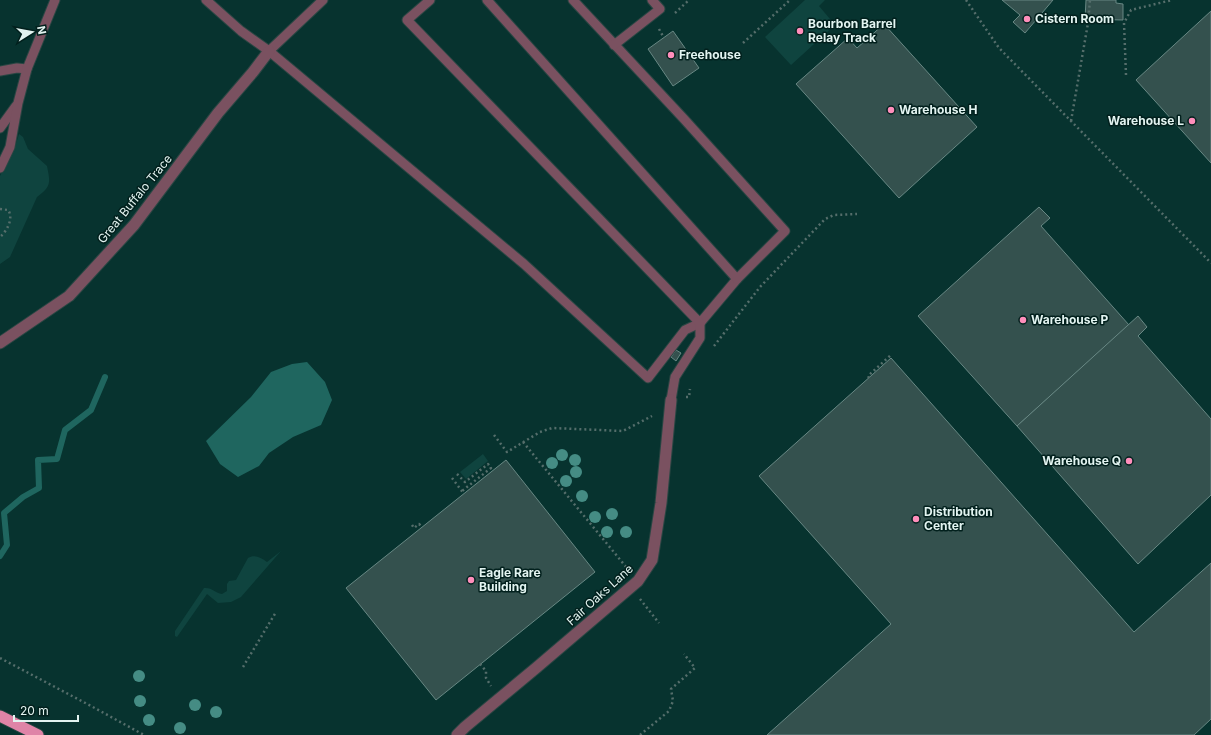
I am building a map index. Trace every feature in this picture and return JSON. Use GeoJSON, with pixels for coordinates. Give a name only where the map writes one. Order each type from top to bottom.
{"type":"FeatureCollection","features":[{"type":"Feature","properties":{"kind":"highway"},"geometry":{"type":"LineString","coordinates":[[0,716],[38,735]]}},
{"type":"Feature","properties":{"kind":"street","name":"Great Buffalo Trace"},"geometry":{"type":"LineString","coordinates":[[0,343],[69,296],[134,225],[218,113],[269,51]]}},
{"type":"Feature","properties":{"kind":"street","name":"Fair Oaks Lane"},"geometry":{"type":"LineString","coordinates":[[458,735],[465,727],[638,581],[652,560],[661,503],[671,400]]}},
{"type":"Feature","properties":{"kind":"lane"},"geometry":{"type":"LineString","coordinates":[[0,168],[10,147],[18,103],[27,69],[56,0]]}},
{"type":"Feature","properties":{"kind":"lane"},"geometry":{"type":"LineString","coordinates":[[206,0],[241,31],[269,51],[524,264],[648,378],[685,330],[700,323],[738,279],[785,231],[684,119],[573,0]]}},
{"type":"Feature","properties":{"kind":"lane"},"geometry":{"type":"LineString","coordinates":[[269,51],[323,0]]}},
{"type":"Feature","properties":{"kind":"lane"},"geometry":{"type":"LineString","coordinates":[[430,0],[407,20],[700,323],[700,338],[675,377],[671,400]]}},
{"type":"Feature","properties":{"kind":"lane"},"geometry":{"type":"LineString","coordinates":[[487,0],[738,279]]}},
{"type":"Feature","properties":{"kind":"lane"},"geometry":{"type":"LineString","coordinates":[[614,45],[660,9],[652,0]]}},
{"type":"Feature","properties":{"kind":"lane"},"geometry":{"type":"LineString","coordinates":[[0,71],[17,68],[27,69]]}},
{"type":"Feature","properties":{"kind":"lane"},"geometry":{"type":"LineString","coordinates":[[0,128],[18,103]]}},
{"type":"Feature","properties":{"kind":"path"},"geometry":{"type":"LineString","coordinates":[[743,43],[790,0]]}},
{"type":"Feature","properties":{"kind":"path"},"geometry":{"type":"LineString","coordinates":[[966,0],[999,48],[1211,264]]}},
{"type":"Feature","properties":{"kind":"path"},"geometry":{"type":"LineString","coordinates":[[1071,121],[1088,23],[1090,0]]}},
{"type":"Feature","properties":{"kind":"path"},"geometry":{"type":"LineString","coordinates":[[1126,75],[1124,22],[1131,10],[1172,0]]}},
{"type":"Feature","properties":{"kind":"path"},"geometry":{"type":"LineString","coordinates":[[0,209],[8,210],[10,213],[10,220],[7,228],[0,236]]}},
{"type":"Feature","properties":{"kind":"path"},"geometry":{"type":"LineString","coordinates":[[869,378],[868,376],[892,354]]}},
{"type":"Feature","properties":{"kind":"path"},"geometry":{"type":"LineString","coordinates":[[494,436],[507,452],[540,432]]}},
{"type":"Feature","properties":{"kind":"path"},"geometry":{"type":"LineString","coordinates":[[523,442],[638,581]]}},
{"type":"Feature","properties":{"kind":"path"},"geometry":{"type":"LineString","coordinates":[[452,478],[463,492],[491,468],[488,464],[465,482],[458,474]]}},
{"type":"Feature","properties":{"kind":"path"},"geometry":{"type":"LineString","coordinates":[[412,525],[414,528],[420,524],[422,527]]}},
{"type":"Feature","properties":{"kind":"path"},"geometry":{"type":"LineString","coordinates":[[640,600],[659,623]]}},
{"type":"Feature","properties":{"kind":"path"},"geometry":{"type":"LineString","coordinates":[[243,667],[276,612]]}},
{"type":"Feature","properties":{"kind":"path"},"geometry":{"type":"LineString","coordinates":[[640,735],[669,711],[673,701],[671,689],[695,668],[684,654]]}},
{"type":"Feature","properties":{"kind":"path"},"geometry":{"type":"LineString","coordinates":[[0,658],[144,735]]}},
{"type":"Feature","properties":{"kind":"path"},"geometry":{"type":"LineString","coordinates":[[480,664],[486,671],[488,682],[501,698]]}},
{"type":"Feature","properties":{"kind":"shaded area"},"geometry":{"type":"Polygon","coordinates":[[[0,0],[1211,0],[1211,735],[0,735],[0,0]]]}},
{"type":"Feature","properties":{"kind":"shaded area","name":"Bourbon Barrel Relay Track"},"geometry":{"type":"Polygon","coordinates":[[[805,0],[825,0],[819,6],[835,25],[791,65],[765,37],[805,0]]]}},
{"type":"Feature","properties":{"kind":"shaded area"},"geometry":{"type":"Polygon","coordinates":[[[19,134],[23,137],[28,149],[47,166],[49,183],[48,187],[37,197],[10,257],[0,264],[0,176],[15,147],[19,134]]]}},
{"type":"Feature","properties":{"kind":"shaded area"},"geometry":{"type":"Polygon","coordinates":[[[307,362],[325,382],[332,400],[321,425],[293,437],[269,453],[259,466],[238,477],[220,464],[206,441],[251,397],[271,372],[292,364],[307,362]]]}},
{"type":"Feature","properties":{"kind":"shaded area"},"geometry":{"type":"Polygon","coordinates":[[[483,454],[488,461],[466,479],[460,472],[483,454]]]}},
{"type":"Feature","properties":{"kind":"shaded area"},"geometry":{"type":"Polygon","coordinates":[[[281,551],[241,597],[231,602],[218,603],[207,594],[177,637],[175,636],[175,631],[204,588],[209,588],[222,594],[227,591],[227,584],[229,581],[236,580],[248,558],[256,556],[267,562],[281,551]]]}},
{"type":"Feature","properties":{"kind":"building","name":"Cistern Room"},"geometry":{"type":"Polygon","coordinates":[[[1002,0],[1053,0],[1025,33],[1013,22],[1020,15],[1002,0]]]}},
{"type":"Feature","properties":{"kind":"building"},"geometry":{"type":"Polygon","coordinates":[[[1086,0],[1116,0],[1116,3],[1123,4],[1123,20],[1085,19],[1086,0]]]}},
{"type":"Feature","properties":{"kind":"building","name":"Warehouse L"},"geometry":{"type":"Polygon","coordinates":[[[1211,11],[1211,163],[1136,80],[1211,11]]]}},
{"type":"Feature","properties":{"kind":"building","name":"Warehouse H"},"geometry":{"type":"Polygon","coordinates":[[[884,24],[977,127],[899,198],[796,84],[848,38],[857,48],[884,24]]]}},
{"type":"Feature","properties":{"kind":"building","name":"Freehouse"},"geometry":{"type":"Polygon","coordinates":[[[673,31],[699,68],[673,86],[648,49],[673,31]]]}},
{"type":"Feature","properties":{"kind":"building","name":"Warehouse P"},"geometry":{"type":"Polygon","coordinates":[[[1039,207],[1050,218],[1041,226],[1129,325],[1017,426],[918,316],[1039,207]]]}},
{"type":"Feature","properties":{"kind":"building","name":"Warehouse Q"},"geometry":{"type":"Polygon","coordinates":[[[1138,316],[1147,327],[1138,336],[1211,419],[1211,495],[1138,564],[1017,426],[1138,316]]]}},
{"type":"Feature","properties":{"kind":"building"},"geometry":{"type":"Polygon","coordinates":[[[676,350],[681,353],[676,361],[671,357],[676,350]]]}},
{"type":"Feature","properties":{"kind":"building","name":"Distribution Center"},"geometry":{"type":"Polygon","coordinates":[[[891,358],[1134,632],[1211,563],[1211,719],[1194,735],[767,735],[891,624],[759,476],[891,358]]]}},
{"type":"Feature","properties":{"kind":"building","name":"Eagle Rare Building"},"geometry":{"type":"Polygon","coordinates":[[[506,460],[595,572],[436,700],[346,588],[506,460]]]}},
{"type":"Feature","properties":{"kind":"waterway"},"geometry":{"type":"LineString","coordinates":[[0,556],[7,545],[4,513],[23,497],[39,488],[38,460],[57,459],[65,430],[91,410],[105,377]]}},
{"type":"Feature","properties":{"kind":"place","name":"Cistern Room"},"geometry":{"type":"Point","coordinates":[1027,19]}},
{"type":"Feature","properties":{"kind":"place","name":"Bourbon Barrel Relay Track"},"geometry":{"type":"Point","coordinates":[800,31]}},
{"type":"Feature","properties":{"kind":"place","name":"Freehouse"},"geometry":{"type":"Point","coordinates":[671,55]}},
{"type":"Feature","properties":{"kind":"place","name":"Warehouse H"},"geometry":{"type":"Point","coordinates":[891,110]}},
{"type":"Feature","properties":{"kind":"place","name":"Warehouse L"},"geometry":{"type":"Point","coordinates":[1192,121]}},
{"type":"Feature","properties":{"kind":"place","name":"Warehouse P"},"geometry":{"type":"Point","coordinates":[1023,320]}},
{"type":"Feature","properties":{"kind":"place","name":"Warehouse Q"},"geometry":{"type":"Point","coordinates":[1129,461]}},
{"type":"Feature","properties":{"kind":"place","name":"Distribution Center"},"geometry":{"type":"Point","coordinates":[916,519]}},
{"type":"Feature","properties":{"kind":"place","name":"Eagle Rare Building"},"geometry":{"type":"Point","coordinates":[471,580]}}]}
